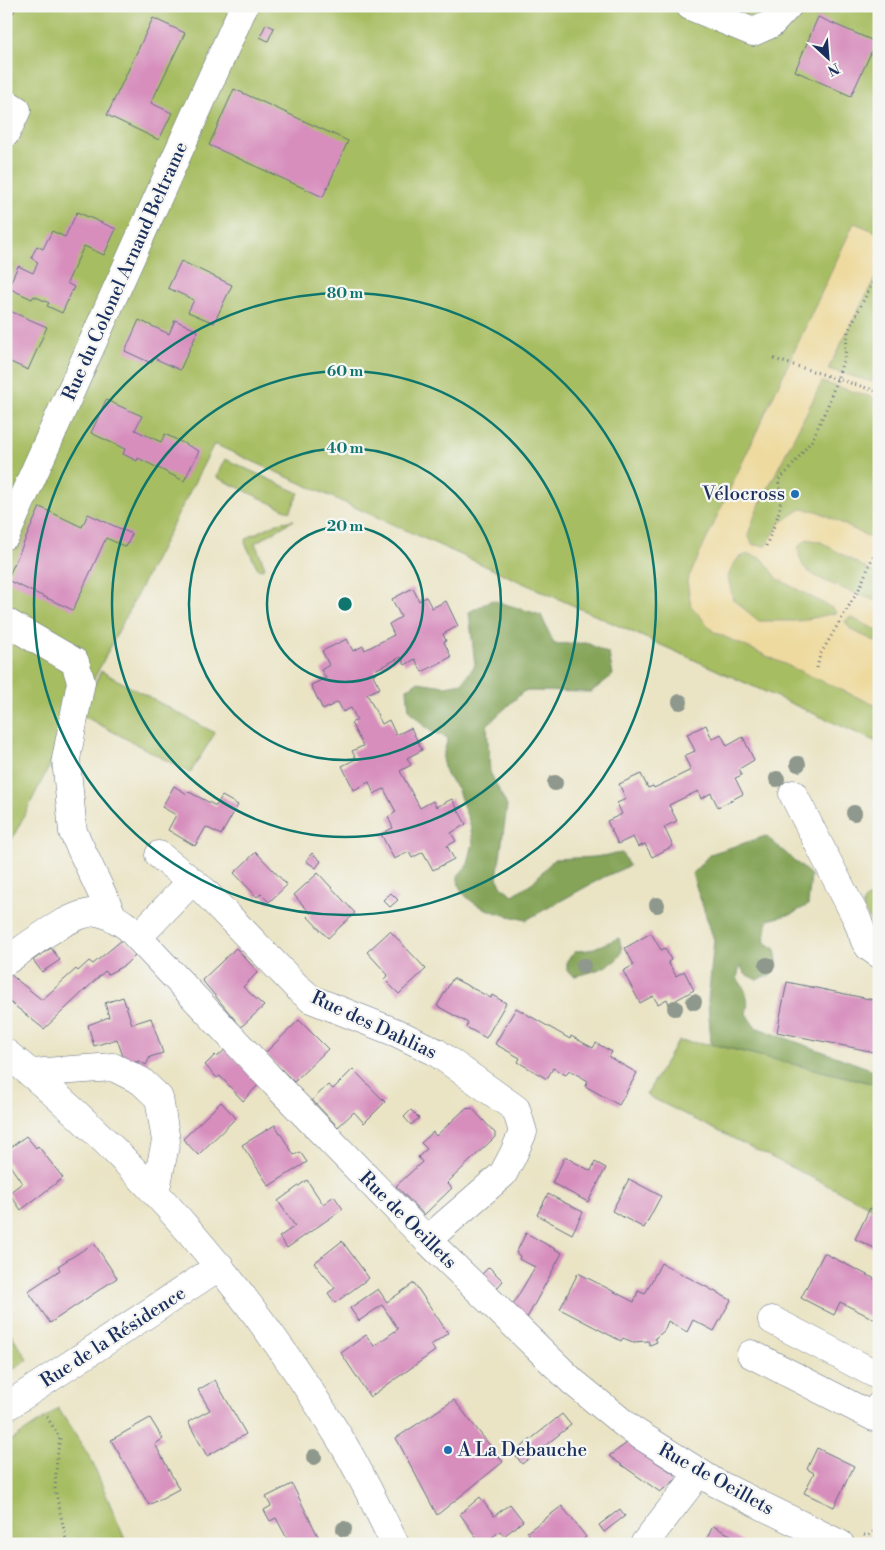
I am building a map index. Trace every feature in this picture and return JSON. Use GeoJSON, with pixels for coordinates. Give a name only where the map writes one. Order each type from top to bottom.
{"type":"FeatureCollection","features":[{"type":"Feature","properties":{"kind":"street","name":"Rue du Colonel Arnaud Beltrame"},"geometry":{"type":"LineString","coordinates":[[6,535],[244,6]]}},
{"type":"Feature","properties":{"kind":"street"},"geometry":{"type":"LineString","coordinates":[[690,6],[752,32],[771,24],[788,6]]}},
{"type":"Feature","properties":{"kind":"street"},"geometry":{"type":"LineString","coordinates":[[6,102],[17,110],[6,133]]}},
{"type":"Feature","properties":{"kind":"street"},"geometry":{"type":"LineString","coordinates":[[6,622],[75,662],[81,682],[66,759],[73,832],[113,917]]}},
{"type":"Feature","properties":{"kind":"street"},"geometry":{"type":"LineString","coordinates":[[793,794],[857,919],[868,947],[879,954]]}},
{"type":"Feature","properties":{"kind":"street","name":"Rue des Dahlias"},"geometry":{"type":"LineString","coordinates":[[159,855],[204,891],[297,987],[311,998],[397,1033],[436,1052],[516,1109],[523,1132],[513,1156],[502,1174],[427,1240]]}},
{"type":"Feature","properties":{"kind":"street"},"geometry":{"type":"LineString","coordinates":[[138,937],[191,882]]}},
{"type":"Feature","properties":{"kind":"street","name":"Rue de Oeillets"},"geometry":{"type":"LineString","coordinates":[[6,961],[55,928],[78,916],[99,912],[113,917],[128,927],[284,1093],[427,1240],[572,1382],[632,1430],[716,1483],[840,1544]]}},
{"type":"Feature","properties":{"kind":"street"},"geometry":{"type":"LineString","coordinates":[[6,1053],[31,1073],[96,1133],[155,1193],[220,1266],[264,1324],[340,1438],[396,1544]]}},
{"type":"Feature","properties":{"kind":"street"},"geometry":{"type":"LineString","coordinates":[[31,1073],[113,1068],[141,1081],[159,1098],[166,1141],[155,1193]]}},
{"type":"Feature","properties":{"kind":"street","name":"Rue de la Résidence"},"geometry":{"type":"LineString","coordinates":[[6,1407],[220,1266]]}},
{"type":"Feature","properties":{"kind":"street"},"geometry":{"type":"LineString","coordinates":[[772,1320],[879,1376]]}},
{"type":"Feature","properties":{"kind":"street"},"geometry":{"type":"LineString","coordinates":[[751,1354],[874,1417],[879,1406]]}},
{"type":"Feature","properties":{"kind":"street"},"geometry":{"type":"LineString","coordinates":[[644,1544],[698,1472]]}},
{"type":"Feature","properties":{"kind":"path"},"geometry":{"type":"LineString","coordinates":[[766,546],[779,512],[782,492],[778,480],[789,470],[812,440],[828,405],[845,355],[848,331],[879,270]]}},
{"type":"Feature","properties":{"kind":"path"},"geometry":{"type":"LineString","coordinates":[[774,359],[879,392]]}},
{"type":"Feature","properties":{"kind":"path"},"geometry":{"type":"LineString","coordinates":[[817,668],[820,654],[859,590],[879,543]]}},
{"type":"Feature","properties":{"kind":"path"},"geometry":{"type":"LineString","coordinates":[[47,1417],[60,1438],[55,1489],[67,1544]]}},
{"type":"Feature","properties":{"kind":"green space"},"geometry":{"type":"Polygon","coordinates":[[[6,6],[879,6],[879,743],[214,444],[6,851],[6,6]]]}},
{"type":"Feature","properties":{"kind":"green space"},"geometry":{"type":"Polygon","coordinates":[[[225,459],[299,493],[290,512],[216,477],[225,459]]]}},
{"type":"Feature","properties":{"kind":"green space"},"geometry":{"type":"Polygon","coordinates":[[[294,520],[255,543],[265,567],[261,570],[258,569],[245,543],[247,538],[277,523],[294,520]]]}},
{"type":"Feature","properties":{"kind":"green space"},"geometry":{"type":"Polygon","coordinates":[[[492,600],[541,615],[554,644],[587,643],[609,654],[613,675],[591,692],[524,691],[487,725],[490,772],[507,806],[497,878],[503,888],[513,895],[533,882],[554,859],[594,857],[622,853],[629,866],[604,877],[526,920],[480,906],[465,895],[460,888],[458,876],[468,864],[473,843],[470,824],[457,788],[446,775],[442,759],[448,738],[430,731],[409,711],[407,689],[417,682],[445,686],[462,683],[475,665],[469,612],[492,600]]]}},
{"type":"Feature","properties":{"kind":"green space"},"geometry":{"type":"Polygon","coordinates":[[[101,671],[215,733],[190,773],[80,714],[101,671]]]}},
{"type":"Feature","properties":{"kind":"green space"},"geometry":{"type":"Polygon","coordinates":[[[766,836],[811,875],[808,905],[792,914],[768,920],[764,941],[775,949],[778,967],[770,975],[757,980],[745,974],[740,966],[737,978],[746,994],[748,1003],[746,1014],[755,1027],[879,1072],[879,1085],[711,1044],[708,1001],[714,940],[692,874],[710,854],[766,836]]]}},
{"type":"Feature","properties":{"kind":"green space"},"geometry":{"type":"Polygon","coordinates":[[[871,897],[879,899],[879,936],[863,908],[863,903],[871,897]]]}},
{"type":"Feature","properties":{"kind":"green space"},"geometry":{"type":"Polygon","coordinates":[[[619,938],[622,951],[619,957],[608,965],[575,976],[567,971],[567,960],[576,951],[589,950],[619,938]]]}},
{"type":"Feature","properties":{"kind":"green space"},"geometry":{"type":"Polygon","coordinates":[[[678,1041],[711,1044],[879,1085],[879,1211],[646,1095],[678,1041]]]}},
{"type":"Feature","properties":{"kind":"green space"},"geometry":{"type":"Polygon","coordinates":[[[6,1326],[28,1360],[6,1374],[6,1326]]]}},
{"type":"Feature","properties":{"kind":"green space"},"geometry":{"type":"Polygon","coordinates":[[[58,1408],[91,1459],[126,1542],[122,1544],[6,1544],[6,1444],[58,1408]]]}},
{"type":"Feature","properties":{"kind":"sand"},"geometry":{"type":"Polygon","coordinates":[[[854,223],[879,233],[879,270],[828,369],[879,384],[879,402],[875,398],[822,382],[756,512],[748,535],[753,545],[766,546],[780,523],[801,509],[817,511],[879,542],[879,576],[821,542],[807,539],[798,547],[802,564],[808,571],[838,587],[879,602],[879,631],[850,617],[845,621],[851,630],[879,643],[879,707],[714,632],[691,606],[687,581],[854,223]],[[749,554],[739,557],[728,577],[733,600],[759,621],[799,621],[836,613],[834,609],[778,579],[763,559],[749,554]]]}},
{"type":"Feature","properties":{"kind":"building"},"geometry":{"type":"Polygon","coordinates":[[[6,6],[17,6],[6,25],[6,6]]]}},
{"type":"Feature","properties":{"kind":"building"},"geometry":{"type":"Polygon","coordinates":[[[818,17],[876,42],[851,96],[795,71],[818,17]]]}},
{"type":"Feature","properties":{"kind":"building"},"geometry":{"type":"Polygon","coordinates":[[[153,18],[185,33],[151,103],[172,113],[159,140],[107,115],[153,18]]]}},
{"type":"Feature","properties":{"kind":"building"},"geometry":{"type":"Polygon","coordinates":[[[266,24],[274,28],[268,41],[260,37],[266,24]]]}},
{"type":"Feature","properties":{"kind":"building"},"geometry":{"type":"Polygon","coordinates":[[[234,89],[348,141],[323,197],[209,145],[234,89]]]}},
{"type":"Feature","properties":{"kind":"building"},"geometry":{"type":"Polygon","coordinates":[[[77,212],[116,229],[104,255],[84,246],[67,283],[74,287],[62,313],[47,306],[49,303],[34,296],[32,299],[8,288],[18,266],[33,273],[38,262],[31,258],[37,246],[43,249],[52,231],[65,237],[77,212]]]}},
{"type":"Feature","properties":{"kind":"building"},"geometry":{"type":"Polygon","coordinates":[[[181,261],[232,285],[214,323],[188,312],[194,300],[168,288],[181,261]]]}},
{"type":"Feature","properties":{"kind":"building"},"geometry":{"type":"Polygon","coordinates":[[[10,311],[47,327],[28,370],[6,360],[6,319],[10,311]]]}},
{"type":"Feature","properties":{"kind":"building"},"geometry":{"type":"Polygon","coordinates":[[[139,320],[169,334],[175,320],[198,331],[180,370],[154,358],[151,363],[125,351],[139,320]]]}},
{"type":"Feature","properties":{"kind":"building"},"geometry":{"type":"Polygon","coordinates":[[[106,400],[142,416],[135,430],[161,442],[165,434],[199,451],[184,481],[138,458],[137,461],[123,454],[125,449],[91,433],[106,400]]]}},
{"type":"Feature","properties":{"kind":"building"},"geometry":{"type":"Polygon","coordinates":[[[40,507],[82,527],[88,514],[132,534],[126,547],[106,538],[73,610],[7,580],[40,507]]]}},
{"type":"Feature","properties":{"kind":"building"},"geometry":{"type":"Polygon","coordinates":[[[413,588],[419,601],[426,597],[432,608],[446,601],[458,626],[443,634],[446,641],[444,642],[451,657],[422,672],[415,659],[405,665],[401,657],[375,670],[377,672],[373,675],[380,688],[367,694],[382,724],[389,720],[396,735],[411,728],[422,750],[407,758],[411,765],[400,771],[420,808],[433,801],[436,807],[452,799],[466,824],[451,833],[456,841],[447,846],[454,859],[433,870],[423,852],[412,858],[409,852],[394,859],[381,834],[393,828],[388,817],[396,812],[384,789],[374,794],[369,782],[354,790],[342,766],[356,759],[352,751],[363,746],[351,723],[357,720],[351,708],[343,712],[338,702],[323,710],[311,685],[326,678],[321,670],[329,665],[322,651],[347,639],[353,651],[363,646],[365,650],[394,635],[389,624],[401,617],[392,599],[413,588]]]}},
{"type":"Feature","properties":{"kind":"building"},"geometry":{"type":"Polygon","coordinates":[[[706,725],[712,739],[721,734],[727,746],[743,737],[754,760],[739,769],[742,775],[735,778],[743,794],[718,807],[711,793],[701,799],[698,791],[669,805],[677,821],[664,827],[673,846],[652,857],[645,844],[638,847],[633,837],[618,844],[607,821],[622,814],[617,803],[626,799],[619,784],[641,774],[648,788],[653,786],[654,788],[691,770],[684,756],[695,751],[687,734],[706,725]]]}},
{"type":"Feature","properties":{"kind":"building"},"geometry":{"type":"Polygon","coordinates":[[[174,786],[187,794],[189,792],[216,806],[222,796],[238,805],[221,835],[206,827],[195,846],[168,830],[176,815],[162,807],[174,786]]]}},
{"type":"Feature","properties":{"kind":"building"},"geometry":{"type":"Polygon","coordinates":[[[256,852],[287,885],[269,902],[261,894],[257,897],[234,873],[256,852]]]}},
{"type":"Feature","properties":{"kind":"building"},"geometry":{"type":"Polygon","coordinates":[[[312,853],[321,861],[316,868],[306,861],[312,853]]]}},
{"type":"Feature","properties":{"kind":"building"},"geometry":{"type":"Polygon","coordinates":[[[318,873],[355,913],[328,938],[308,917],[311,914],[294,895],[318,873]]]}},
{"type":"Feature","properties":{"kind":"building"},"geometry":{"type":"Polygon","coordinates":[[[391,893],[398,900],[390,907],[383,900],[391,893]]]}},
{"type":"Feature","properties":{"kind":"building"},"geometry":{"type":"Polygon","coordinates":[[[390,931],[426,969],[399,994],[384,979],[388,975],[367,952],[390,931]]]}},
{"type":"Feature","properties":{"kind":"building"},"geometry":{"type":"Polygon","coordinates":[[[651,933],[661,950],[665,948],[671,960],[668,962],[676,976],[684,971],[694,990],[669,1004],[667,999],[658,1004],[653,996],[640,1003],[623,971],[634,965],[625,948],[651,933]]]}},
{"type":"Feature","properties":{"kind":"building"},"geometry":{"type":"Polygon","coordinates":[[[122,940],[140,950],[125,965],[108,974],[105,971],[44,1029],[6,999],[6,978],[11,975],[42,1000],[76,969],[78,971],[89,961],[93,964],[122,940]]]}},
{"type":"Feature","properties":{"kind":"building"},"geometry":{"type":"Polygon","coordinates":[[[51,948],[60,960],[42,972],[33,960],[51,948]]]}},
{"type":"Feature","properties":{"kind":"building"},"geometry":{"type":"Polygon","coordinates":[[[236,948],[258,972],[243,987],[264,1006],[241,1027],[202,980],[236,948]]]}},
{"type":"Feature","properties":{"kind":"building"},"geometry":{"type":"Polygon","coordinates":[[[453,978],[491,998],[492,995],[506,1003],[486,1038],[466,1027],[468,1023],[437,1006],[453,978]]]}},
{"type":"Feature","properties":{"kind":"building"},"geometry":{"type":"Polygon","coordinates":[[[787,982],[879,1001],[879,1053],[777,1032],[787,982]]]}},
{"type":"Feature","properties":{"kind":"building"},"geometry":{"type":"Polygon","coordinates":[[[123,997],[132,1024],[151,1018],[163,1053],[150,1057],[146,1065],[139,1061],[126,1065],[117,1039],[94,1046],[88,1025],[109,1017],[105,1003],[123,997]]]}},
{"type":"Feature","properties":{"kind":"building"},"geometry":{"type":"Polygon","coordinates":[[[516,1008],[570,1039],[571,1036],[593,1048],[596,1043],[612,1052],[609,1057],[637,1073],[619,1105],[585,1086],[588,1081],[569,1070],[566,1075],[553,1068],[547,1079],[518,1062],[520,1058],[495,1044],[516,1008]]]}},
{"type":"Feature","properties":{"kind":"building"},"geometry":{"type":"Polygon","coordinates":[[[299,1020],[328,1049],[294,1082],[265,1053],[299,1020]]]}},
{"type":"Feature","properties":{"kind":"building"},"geometry":{"type":"Polygon","coordinates":[[[226,1049],[259,1084],[243,1101],[220,1076],[217,1078],[205,1065],[215,1055],[217,1057],[226,1049]]]}},
{"type":"Feature","properties":{"kind":"building"},"geometry":{"type":"Polygon","coordinates":[[[353,1069],[385,1102],[364,1123],[354,1112],[338,1127],[312,1100],[328,1085],[333,1089],[353,1069]]]}},
{"type":"Feature","properties":{"kind":"building"},"geometry":{"type":"Polygon","coordinates":[[[221,1102],[236,1118],[198,1155],[183,1139],[221,1102]]]}},
{"type":"Feature","properties":{"kind":"building"},"geometry":{"type":"Polygon","coordinates":[[[472,1108],[495,1133],[495,1137],[447,1183],[452,1188],[424,1215],[396,1186],[422,1162],[418,1157],[427,1149],[421,1143],[433,1132],[436,1136],[465,1109],[472,1108]]]}},
{"type":"Feature","properties":{"kind":"building"},"geometry":{"type":"Polygon","coordinates":[[[411,1110],[419,1118],[411,1125],[404,1117],[411,1110]]]}},
{"type":"Feature","properties":{"kind":"building"},"geometry":{"type":"Polygon","coordinates":[[[275,1125],[294,1155],[300,1152],[307,1162],[269,1186],[242,1145],[275,1125]]]}},
{"type":"Feature","properties":{"kind":"building"},"geometry":{"type":"Polygon","coordinates":[[[26,1136],[36,1148],[38,1146],[63,1178],[21,1210],[9,1193],[22,1183],[6,1160],[6,1151],[26,1136]]]}},
{"type":"Feature","properties":{"kind":"building"},"geometry":{"type":"Polygon","coordinates":[[[565,1157],[591,1171],[595,1162],[606,1168],[588,1202],[552,1183],[565,1157]]]}},
{"type":"Feature","properties":{"kind":"building"},"geometry":{"type":"Polygon","coordinates":[[[629,1179],[661,1196],[644,1228],[612,1211],[629,1179]]]}},
{"type":"Feature","properties":{"kind":"building"},"geometry":{"type":"Polygon","coordinates":[[[307,1180],[323,1204],[334,1196],[343,1209],[287,1248],[279,1237],[295,1226],[278,1201],[307,1180]]]}},
{"type":"Feature","properties":{"kind":"building"},"geometry":{"type":"Polygon","coordinates":[[[548,1194],[583,1212],[572,1234],[537,1215],[548,1194]]]}},
{"type":"Feature","properties":{"kind":"building"},"geometry":{"type":"Polygon","coordinates":[[[870,1208],[879,1212],[879,1250],[855,1239],[870,1208]]]}},
{"type":"Feature","properties":{"kind":"building"},"geometry":{"type":"Polygon","coordinates":[[[526,1233],[562,1253],[526,1320],[512,1306],[535,1267],[519,1259],[520,1256],[516,1253],[526,1233]]]}},
{"type":"Feature","properties":{"kind":"building"},"geometry":{"type":"Polygon","coordinates":[[[342,1241],[369,1278],[335,1303],[328,1293],[335,1288],[314,1263],[342,1241]]]}},
{"type":"Feature","properties":{"kind":"building"},"geometry":{"type":"Polygon","coordinates":[[[94,1243],[117,1278],[50,1323],[28,1291],[60,1270],[58,1266],[94,1243]]]}},
{"type":"Feature","properties":{"kind":"building"},"geometry":{"type":"Polygon","coordinates":[[[824,1253],[879,1281],[878,1321],[840,1302],[834,1315],[801,1298],[824,1253]]]}},
{"type":"Feature","properties":{"kind":"building"},"geometry":{"type":"Polygon","coordinates":[[[661,1263],[731,1300],[714,1331],[693,1320],[687,1332],[668,1321],[664,1331],[655,1338],[657,1342],[650,1345],[648,1341],[633,1342],[623,1338],[621,1341],[560,1309],[578,1273],[634,1302],[638,1291],[645,1294],[661,1263]]]}},
{"type":"Feature","properties":{"kind":"building"},"geometry":{"type":"Polygon","coordinates":[[[489,1267],[503,1281],[496,1289],[482,1274],[489,1267]]]}},
{"type":"Feature","properties":{"kind":"building"},"geometry":{"type":"Polygon","coordinates":[[[414,1283],[448,1333],[431,1345],[435,1351],[370,1397],[341,1353],[366,1335],[374,1346],[398,1329],[382,1305],[359,1321],[350,1308],[378,1289],[387,1302],[414,1283]]]}},
{"type":"Feature","properties":{"kind":"building"},"geometry":{"type":"Polygon","coordinates":[[[215,1380],[246,1434],[207,1456],[188,1422],[210,1410],[198,1390],[215,1380]]]}},
{"type":"Feature","properties":{"kind":"building","name":"A La Debauche"},"geometry":{"type":"Polygon","coordinates":[[[454,1400],[503,1462],[437,1515],[396,1438],[454,1400]]]}},
{"type":"Feature","properties":{"kind":"building"},"geometry":{"type":"Polygon","coordinates":[[[562,1414],[571,1425],[522,1464],[514,1453],[562,1414]]]}},
{"type":"Feature","properties":{"kind":"building"},"geometry":{"type":"Polygon","coordinates":[[[150,1418],[163,1439],[155,1444],[179,1489],[149,1505],[111,1440],[150,1418]]]}},
{"type":"Feature","properties":{"kind":"building"},"geometry":{"type":"Polygon","coordinates":[[[627,1443],[679,1477],[660,1492],[609,1456],[627,1443]]]}},
{"type":"Feature","properties":{"kind":"building"},"geometry":{"type":"Polygon","coordinates":[[[817,1448],[854,1466],[834,1507],[804,1493],[814,1473],[807,1469],[817,1448]]]}},
{"type":"Feature","properties":{"kind":"building"},"geometry":{"type":"Polygon","coordinates":[[[292,1484],[322,1544],[290,1544],[276,1518],[270,1521],[264,1510],[271,1506],[266,1497],[292,1484]]]}},
{"type":"Feature","properties":{"kind":"building"},"geometry":{"type":"Polygon","coordinates":[[[480,1497],[494,1516],[510,1504],[523,1521],[504,1536],[500,1531],[484,1544],[481,1544],[460,1514],[480,1497]]]}},
{"type":"Feature","properties":{"kind":"building"},"geometry":{"type":"Polygon","coordinates":[[[562,1506],[586,1537],[577,1544],[536,1544],[527,1532],[562,1506]]]}},
{"type":"Feature","properties":{"kind":"building"},"geometry":{"type":"Polygon","coordinates":[[[620,1509],[625,1516],[604,1532],[599,1525],[620,1509]]]}},
{"type":"Feature","properties":{"kind":"building"},"geometry":{"type":"Polygon","coordinates":[[[713,1526],[748,1544],[704,1544],[713,1526]]]}},
{"type":"Feature","properties":{"kind":"place","name":"Vélocross"},"geometry":{"type":"Point","coordinates":[795,494]}},
{"type":"Feature","properties":{"kind":"place","name":"A La Debauche"},"geometry":{"type":"Point","coordinates":[448,1450]}}]}
